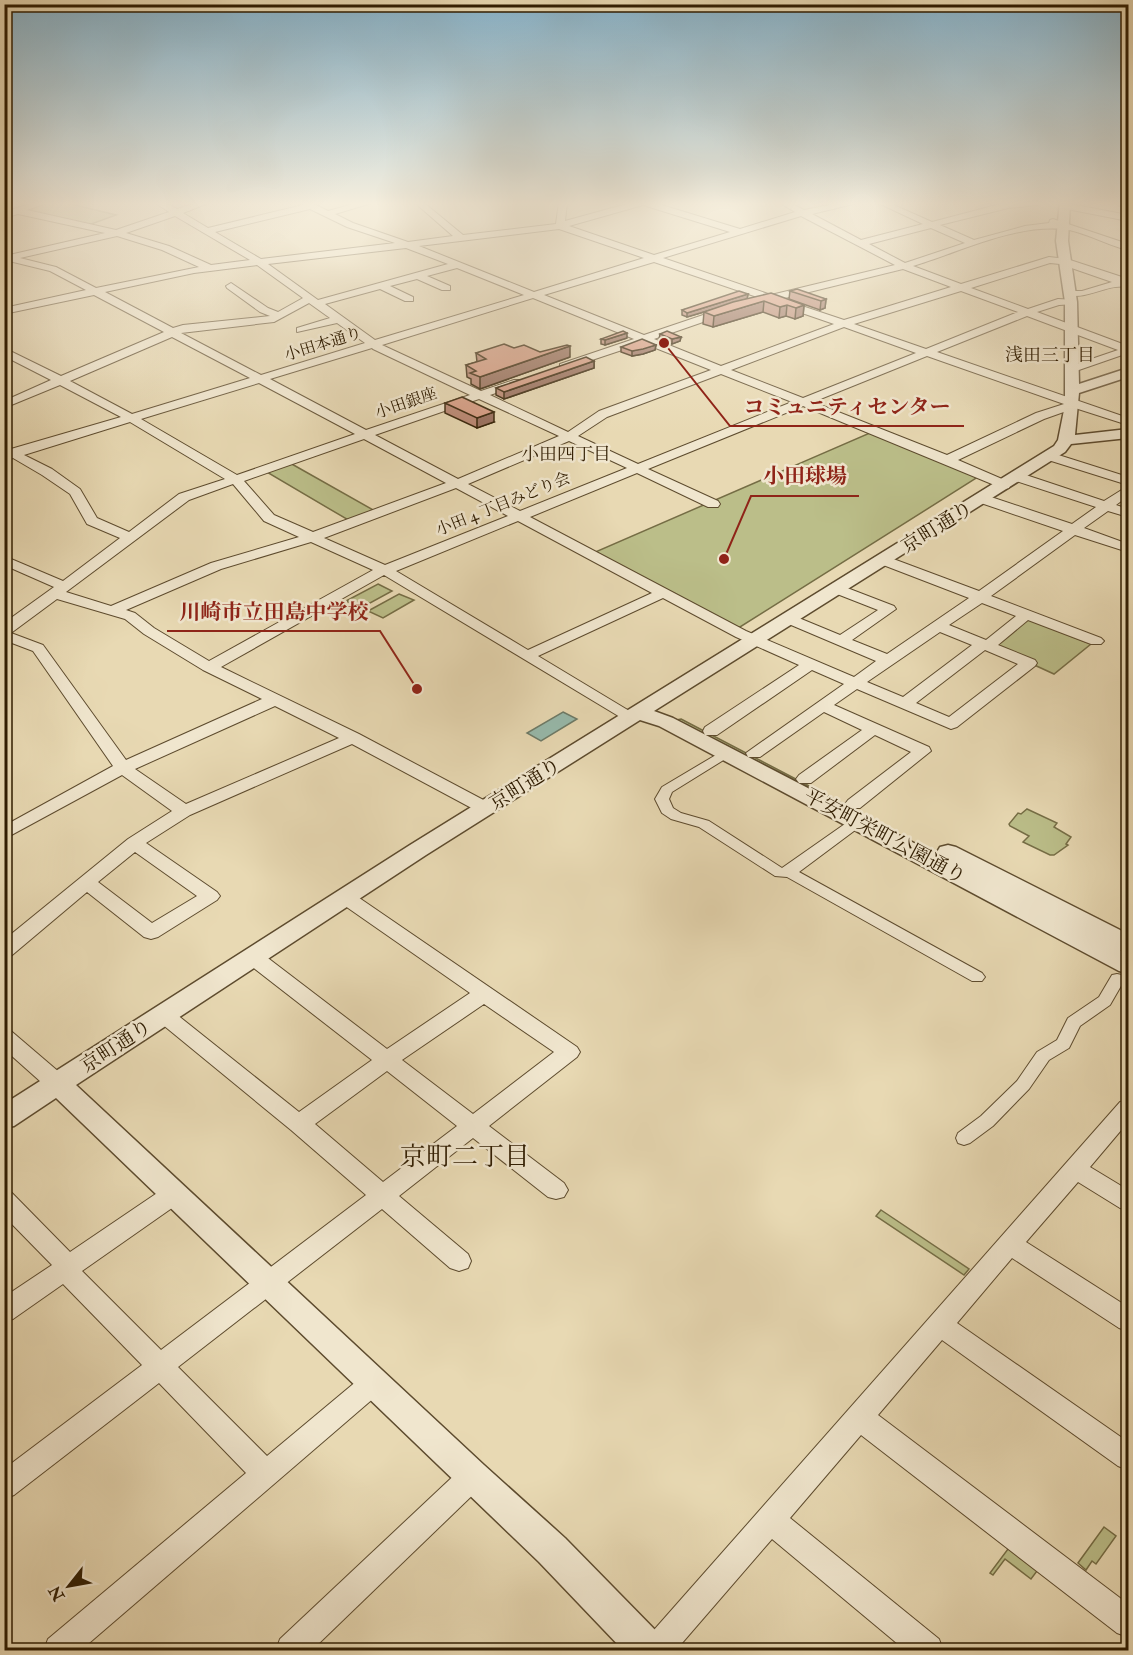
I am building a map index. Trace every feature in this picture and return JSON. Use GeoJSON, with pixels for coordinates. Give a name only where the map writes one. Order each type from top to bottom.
{"type":"FeatureCollection","features":[{"type":"Feature","properties":{"kind":"street"},"geometry":{"type":"LineString","coordinates":[[70,279],[259,381],[754,640],[951,724],[1029,663],[939,626]]}},
{"type":"Feature","properties":{"kind":"street"},"geometry":{"type":"LineString","coordinates":[[4,311],[155,279]]}},
{"type":"Feature","properties":{"kind":"street"},"geometry":{"type":"LineString","coordinates":[[283,279],[373,345],[713,504]]}},
{"type":"Feature","properties":{"kind":"street"},"geometry":{"type":"LineString","coordinates":[[4,405],[170,333],[198,325],[274,319],[314,301],[401,279]]}},
{"type":"Feature","properties":{"kind":"street"},"geometry":{"type":"LineString","coordinates":[[426,279],[446,288]]}},
{"type":"Feature","properties":{"kind":"street"},"geometry":{"type":"LineString","coordinates":[[491,279],[947,460],[1011,481],[1064,492],[1128,513]]}},
{"type":"Feature","properties":{"kind":"street","name":"小田本通り"},"geometry":{"type":"LineString","coordinates":[[8,454],[133,419],[588,279]]}},
{"type":"Feature","properties":{"kind":"street"},"geometry":{"type":"LineString","coordinates":[[719,279],[1072,399],[1128,422]]}},
{"type":"Feature","properties":{"kind":"street"},"geometry":{"type":"LineString","coordinates":[[558,368],[741,306],[850,279]]}},
{"type":"Feature","properties":{"kind":"street"},"geometry":{"type":"LineString","coordinates":[[939,279],[1128,350]]}},
{"type":"Feature","properties":{"kind":"street"},"geometry":{"type":"LineString","coordinates":[[113,610],[216,566],[313,537],[456,484],[570,436],[603,414],[846,323],[989,279]]}},
{"type":"Feature","properties":{"kind":"street"},"geometry":{"type":"LineString","coordinates":[[1067,279],[1070,298],[1072,399],[1066,440],[1128,434]]}},
{"type":"Feature","properties":{"kind":"street","name":"小田 4 丁目みどり会"},"geometry":{"type":"LineString","coordinates":[[209,667],[385,570],[1024,313],[1126,282]]}},
{"type":"Feature","properties":{"kind":"street"},"geometry":{"type":"LineString","coordinates":[[380,285],[410,298]]}},
{"type":"Feature","properties":{"kind":"street"},"geometry":{"type":"LineString","coordinates":[[231,286],[264,310],[279,316]]}},
{"type":"Feature","properties":{"kind":"street"},"geometry":{"type":"LineString","coordinates":[[301,330],[339,319]]}},
{"type":"Feature","properties":{"kind":"street"},"geometry":{"type":"LineString","coordinates":[[1072,369],[1128,350]]}},
{"type":"Feature","properties":{"kind":"street"},"geometry":{"type":"LineString","coordinates":[[4,351],[133,419],[235,479],[269,518],[385,570],[526,656],[641,711]]}},
{"type":"Feature","properties":{"kind":"street"},"geometry":{"type":"LineString","coordinates":[[13,367],[30,364]]}},
{"type":"Feature","properties":{"kind":"street"},"geometry":{"type":"LineString","coordinates":[[947,460],[1128,372]]}},
{"type":"Feature","properties":{"kind":"street","name":"小田銀座"},"geometry":{"type":"LineString","coordinates":[[4,633],[58,589],[184,496],[525,380]]}},
{"type":"Feature","properties":{"kind":"street","name":"京町通り"},"geometry":{"type":"LineString","coordinates":[[4,1118],[485,808],[983,499],[1049,456],[1066,440]]}},
{"type":"Feature","properties":{"kind":"street"},"geometry":{"type":"LineString","coordinates":[[8,454],[75,492],[92,521],[129,537]]}},
{"type":"Feature","properties":{"kind":"street"},"geometry":{"type":"LineString","coordinates":[[1049,456],[1128,481]]}},
{"type":"Feature","properties":{"kind":"street"},"geometry":{"type":"LineString","coordinates":[[1064,492],[1095,471]]}},
{"type":"Feature","properties":{"kind":"street"},"geometry":{"type":"LineString","coordinates":[[754,753],[857,684],[1128,490]]}},
{"type":"Feature","properties":{"kind":"street"},"geometry":{"type":"LineString","coordinates":[[983,499],[1122,546],[1128,535]]}},
{"type":"Feature","properties":{"kind":"street"},"geometry":{"type":"LineString","coordinates":[[4,560],[58,589],[130,616],[149,631],[209,667],[353,738],[485,808]]}},
{"type":"Feature","properties":{"kind":"street"},"geometry":{"type":"LineString","coordinates":[[883,560],[1096,641]]}},
{"type":"Feature","properties":{"kind":"street"},"geometry":{"type":"LineString","coordinates":[[837,589],[889,609],[841,641]]}},
{"type":"Feature","properties":{"kind":"street"},"geometry":{"type":"LineString","coordinates":[[526,656],[663,593]]}},
{"type":"Feature","properties":{"kind":"street"},"geometry":{"type":"LineString","coordinates":[[904,704],[1026,615]]}},
{"type":"Feature","properties":{"kind":"street"},"geometry":{"type":"LineString","coordinates":[[789,619],[889,661]]}},
{"type":"Feature","properties":{"kind":"street"},"geometry":{"type":"LineString","coordinates":[[4,633],[38,648],[123,768],[184,812]]}},
{"type":"Feature","properties":{"kind":"street"},"geometry":{"type":"LineString","coordinates":[[711,731],[811,664]]}},
{"type":"Feature","properties":{"kind":"street"},"geometry":{"type":"LineString","coordinates":[[4,834],[123,768],[276,699]]}},
{"type":"Feature","properties":{"kind":"street"},"geometry":{"type":"LineString","coordinates":[[726,753],[668,790],[662,799],[663,805],[676,816],[704,824],[780,873],[789,872],[922,751],[823,706]]}},
{"type":"Feature","properties":{"kind":"street","name":"平安町栄町公園通り"},"geometry":{"type":"LineString","coordinates":[[641,711],[711,731],[805,779],[856,813],[1123,972]]}},
{"type":"Feature","properties":{"kind":"street","name":"平安町栄町公園通り"},"geometry":{"type":"LineString","coordinates":[[641,711],[1128,944]]}},
{"type":"Feature","properties":{"kind":"street"},"geometry":{"type":"LineString","coordinates":[[805,779],[873,729]]}},
{"type":"Feature","properties":{"kind":"street"},"geometry":{"type":"LineString","coordinates":[[4,951],[134,843],[184,812],[353,738]]}},
{"type":"Feature","properties":{"kind":"street"},"geometry":{"type":"LineString","coordinates":[[87,883],[150,932],[210,896],[134,843]]}},
{"type":"Feature","properties":{"kind":"street"},"geometry":{"type":"LineString","coordinates":[[789,872],[977,977]]}},
{"type":"Feature","properties":{"kind":"street"},"geometry":{"type":"LineString","coordinates":[[4,1486],[569,1052],[345,897]]}},
{"type":"Feature","properties":{"kind":"street"},"geometry":{"type":"LineString","coordinates":[[253,957],[556,1190]]}},
{"type":"Feature","properties":{"kind":"street"},"geometry":{"type":"LineString","coordinates":[[964,1138],[987,1120],[1023,1085],[1043,1056],[1064,1044],[1074,1022],[1105,1001],[1123,972]]}},
{"type":"Feature","properties":{"kind":"street"},"geometry":{"type":"LineString","coordinates":[[299,1124],[485,993]]}},
{"type":"Feature","properties":{"kind":"street"},"geometry":{"type":"LineString","coordinates":[[164,1015],[299,1124],[459,1262]]}},
{"type":"Feature","properties":{"kind":"street"},"geometry":{"type":"LineString","coordinates":[[4,1036],[58,1084],[552,1550],[641,1647],[770,1519],[1128,1108]]}},
{"type":"Feature","properties":{"kind":"street"},"geometry":{"type":"LineString","coordinates":[[1075,1169],[1128,1201]]}},
{"type":"Feature","properties":{"kind":"street"},"geometry":{"type":"LineString","coordinates":[[4,1311],[174,1194]]}},
{"type":"Feature","properties":{"kind":"street"},"geometry":{"type":"LineString","coordinates":[[4,1200],[160,1367],[266,1474]]}},
{"type":"Feature","properties":{"kind":"street"},"geometry":{"type":"LineString","coordinates":[[1010,1244],[1128,1320]]}},
{"type":"Feature","properties":{"kind":"street"},"geometry":{"type":"LineString","coordinates":[[940,1325],[1128,1457]]}},
{"type":"Feature","properties":{"kind":"street"},"geometry":{"type":"LineString","coordinates":[[59,1650],[373,1383]]}},
{"type":"Feature","properties":{"kind":"street"},"geometry":{"type":"LineString","coordinates":[[859,1417],[1128,1622]]}},
{"type":"Feature","properties":{"kind":"street"},"geometry":{"type":"LineString","coordinates":[[291,1650],[472,1477]]}},
{"type":"Feature","properties":{"kind":"street"},"geometry":{"type":"LineString","coordinates":[[770,1519],[927,1650]]}},
{"type":"Feature","properties":{"kind":"green space"},"geometry":{"type":"Polygon","coordinates":[[[872,432],[978,477],[740,627],[733,627],[593,553],[872,432]]]}},
{"type":"Feature","properties":{"kind":"green space"},"geometry":{"type":"Polygon","coordinates":[[[290,463],[375,511],[350,521],[265,471],[290,463]]]}},
{"type":"Feature","properties":{"kind":"green space"},"geometry":{"type":"Polygon","coordinates":[[[378,584],[392,591],[361,608],[346,601],[378,584]]]}},
{"type":"Feature","properties":{"kind":"green space"},"geometry":{"type":"Polygon","coordinates":[[[399,594],[414,600],[383,618],[368,611],[399,594]]]}},
{"type":"Feature","properties":{"kind":"green space"},"geometry":{"type":"Polygon","coordinates":[[[1027,619],[1091,644],[1054,674],[993,646],[1027,619]]]}},
{"type":"Feature","properties":{"kind":"green space"},"geometry":{"type":"Polygon","coordinates":[[[681,719],[859,812],[859,813],[676,720],[681,719]]]}},
{"type":"Feature","properties":{"kind":"green space"},"geometry":{"type":"Polygon","coordinates":[[[1027,809],[1057,823],[1054,827],[1071,837],[1066,844],[1068,845],[1054,855],[1050,855],[1023,842],[1029,836],[1009,824],[1018,813],[1021,814],[1027,809]]]}},
{"type":"Feature","properties":{"kind":"green space"},"geometry":{"type":"Polygon","coordinates":[[[881,1210],[969,1269],[964,1275],[876,1216],[881,1210]]]}},
{"type":"Feature","properties":{"kind":"green space"},"geometry":{"type":"Polygon","coordinates":[[[1104,1527],[1116,1536],[1096,1564],[1092,1561],[1086,1570],[1078,1563],[1104,1527]]]}},
{"type":"Feature","properties":{"kind":"green space"},"geometry":{"type":"Polygon","coordinates":[[[1011,1545],[1040,1567],[1031,1579],[1005,1559],[993,1575],[990,1573],[1011,1545]]]}},
{"type":"Feature","properties":{"kind":"shaded area"},"geometry":{"type":"Polygon","coordinates":[[[563,712],[577,719],[541,741],[527,733],[563,712]]]}},
{"type":"Feature","properties":{"kind":"building"},"geometry":{"type":"Polygon","coordinates":[[[797,289],[826,299],[821,301],[790,291],[797,289]]]}},
{"type":"Feature","properties":{"kind":"building"},"geometry":{"type":"Polygon","coordinates":[[[739,291],[748,294],[687,313],[682,310],[739,291]]]}},
{"type":"Feature","properties":{"kind":"building"},"geometry":{"type":"Polygon","coordinates":[[[771,293],[804,305],[796,308],[787,305],[780,307],[764,301],[714,316],[704,312],[733,302],[771,293]]]}},
{"type":"Feature","properties":{"kind":"building"},"geometry":{"type":"Polygon","coordinates":[[[623,331],[627,333],[605,340],[601,339],[623,331]]]}},
{"type":"Feature","properties":{"kind":"building"},"geometry":{"type":"Polygon","coordinates":[[[667,331],[681,337],[672,339],[660,334],[667,331]]]}},
{"type":"Feature","properties":{"kind":"building"},"geometry":{"type":"Polygon","coordinates":[[[642,339],[656,345],[632,351],[621,347],[642,339]]]}},
{"type":"Feature","properties":{"kind":"building"},"geometry":{"type":"Polygon","coordinates":[[[504,344],[514,348],[524,345],[540,352],[570,346],[480,377],[470,373],[476,371],[466,365],[486,359],[476,353],[504,344]]]}},
{"type":"Feature","properties":{"kind":"building"},"geometry":{"type":"Polygon","coordinates":[[[586,357],[594,361],[504,392],[496,388],[586,357]]]}},
{"type":"Feature","properties":{"kind":"building"},"geometry":{"type":"Polygon","coordinates":[[[462,397],[494,412],[477,418],[445,403],[462,397]]]}},
{"type":"Feature","properties":{"kind":"place","name":"コミュニティセンター"},"geometry":{"type":"Point","coordinates":[664,343]}},
{"type":"Feature","properties":{"kind":"place","name":"小田球場"},"geometry":{"type":"Point","coordinates":[724,559]}},
{"type":"Feature","properties":{"kind":"place","name":"川崎市立田島中学校"},"geometry":{"type":"Point","coordinates":[417,689]}},
{"type":"Feature","properties":{"kind":"district","name":"浅田三丁目"},"geometry":{"type":"Point","coordinates":[1050,355]}},
{"type":"Feature","properties":{"kind":"district","name":"小田四丁目"},"geometry":{"type":"Point","coordinates":[566,454]}},
{"type":"Feature","properties":{"kind":"district","name":"京町二丁目"},"geometry":{"type":"Point","coordinates":[465,1157]}}]}
